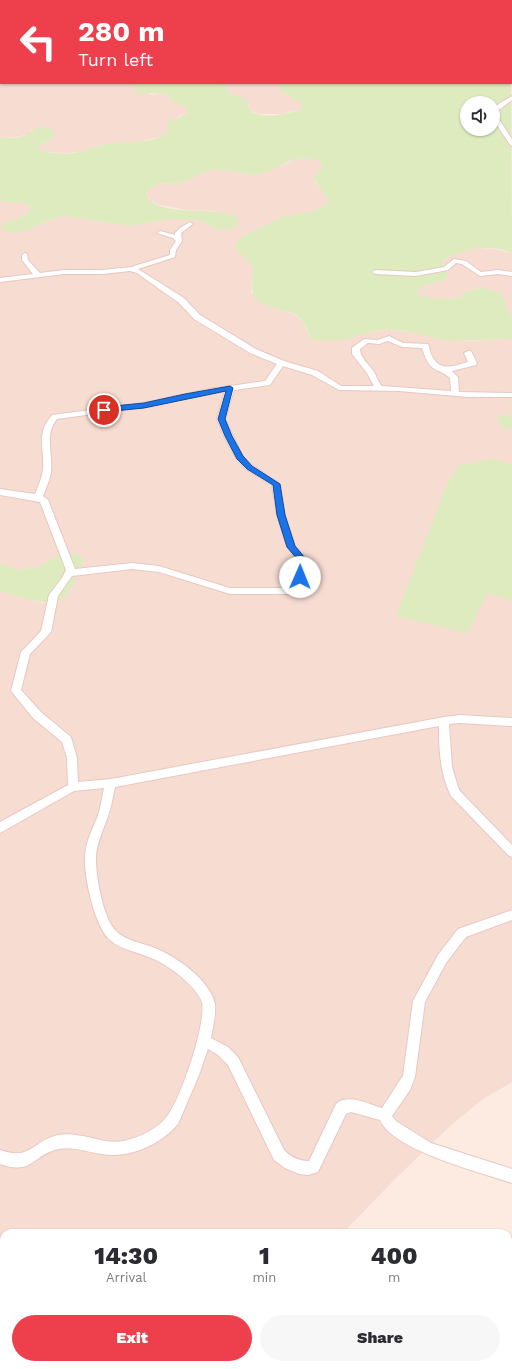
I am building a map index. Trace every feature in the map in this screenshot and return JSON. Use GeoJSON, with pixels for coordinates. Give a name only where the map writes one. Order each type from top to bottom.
{"type":"FeatureCollection","features":[{"type":"Feature","properties":{"kind":"street"},"geometry":{"type":"LineString","coordinates":[[500,106],[512,98]]}},
{"type":"Feature","properties":{"kind":"street"},"geometry":{"type":"LineString","coordinates":[[500,124],[512,144]]}},
{"type":"Feature","properties":{"kind":"street"},"geometry":{"type":"LineString","coordinates":[[134,270],[136,267],[173,256],[173,250],[179,241],[178,233],[190,224]]}},
{"type":"Feature","properties":{"kind":"street"},"geometry":{"type":"LineString","coordinates":[[160,233],[176,237],[179,241]]}},
{"type":"Feature","properties":{"kind":"street"},"geometry":{"type":"LineString","coordinates":[[25,255],[25,260],[38,275]]}},
{"type":"Feature","properties":{"kind":"street"},"geometry":{"type":"LineString","coordinates":[[375,272],[416,274],[446,269],[454,262],[464,262],[480,274],[498,272],[512,274]]}},
{"type":"Feature","properties":{"kind":"street"},"geometry":{"type":"LineString","coordinates":[[0,280],[64,272],[102,272],[126,269],[139,271],[164,290],[181,300],[197,317],[252,351],[280,363],[318,374],[339,388],[399,388],[455,394],[512,395]]}},
{"type":"Feature","properties":{"kind":"street"},"geometry":{"type":"LineString","coordinates":[[380,389],[374,382],[371,373],[356,354],[356,348],[367,341],[379,342],[389,338],[403,346],[425,346],[428,356],[435,366],[446,370],[454,377],[455,394]]}},
{"type":"Feature","properties":{"kind":"street"},"geometry":{"type":"LineString","coordinates":[[446,370],[473,363],[469,358],[468,353]]}},
{"type":"Feature","properties":{"kind":"street"},"geometry":{"type":"LineString","coordinates":[[38,498],[47,469],[44,436],[46,429],[55,417],[144,406],[185,396],[268,383],[280,363]]}},
{"type":"Feature","properties":{"kind":"street"},"geometry":{"type":"LineString","coordinates":[[69,574],[132,566],[159,569],[230,591],[289,590],[298,584],[302,569],[302,559],[291,547],[281,515],[276,484],[250,467],[240,458],[221,419],[230,388]]}},
{"type":"Feature","properties":{"kind":"street"},"geometry":{"type":"LineString","coordinates":[[0,492],[44,500],[71,570],[54,595],[46,632],[26,652],[16,691],[37,715],[67,740],[72,758],[73,787]]}},
{"type":"Feature","properties":{"kind":"street"},"geometry":{"type":"LineString","coordinates":[[0,828],[73,787],[111,783],[444,721],[466,719],[512,722]]}},
{"type":"Feature","properties":{"kind":"street"},"geometry":{"type":"LineString","coordinates":[[444,721],[447,770],[450,784],[455,793],[512,852]]}},
{"type":"Feature","properties":{"kind":"street"},"geometry":{"type":"LineString","coordinates":[[0,1157],[16,1162],[22,1161],[44,1147],[60,1142],[82,1143],[106,1149],[127,1148],[148,1139],[168,1125],[173,1119],[205,1041],[208,1010],[204,992],[189,978],[160,956],[113,937],[103,918],[96,897],[91,865],[91,850],[104,812],[111,783]]}},
{"type":"Feature","properties":{"kind":"street"},"geometry":{"type":"LineString","coordinates":[[385,1114],[409,1077],[419,1001],[442,959],[462,933],[512,915]]}},
{"type":"Feature","properties":{"kind":"street"},"geometry":{"type":"LineString","coordinates":[[205,1041],[223,1051],[233,1061],[279,1155],[285,1160],[303,1168],[313,1167],[344,1106],[351,1105],[385,1114]]}},
{"type":"Feature","properties":{"kind":"street"},"geometry":{"type":"LineString","coordinates":[[385,1114],[387,1121],[391,1126],[420,1146],[512,1176]]}},
{"type":"Feature","properties":{"kind":"shaded area"},"geometry":{"type":"Polygon","coordinates":[[[0,84],[131,84],[151,95],[162,93],[170,96],[172,101],[188,108],[188,113],[179,116],[167,126],[168,131],[162,136],[139,142],[100,145],[80,152],[42,152],[38,147],[47,142],[32,129],[28,134],[17,137],[0,138],[0,84]]]}},
{"type":"Feature","properties":{"kind":"shaded area"},"geometry":{"type":"Polygon","coordinates":[[[222,84],[279,84],[279,90],[302,104],[302,109],[282,114],[258,114],[250,110],[249,105],[229,92],[226,87],[222,84]]]}},
{"type":"Feature","properties":{"kind":"shaded area"},"geometry":{"type":"Polygon","coordinates":[[[306,158],[319,160],[323,166],[314,177],[316,184],[327,197],[329,203],[311,212],[284,216],[245,235],[235,247],[253,268],[251,292],[266,305],[294,314],[302,321],[311,339],[389,329],[465,341],[512,339],[512,1082],[483,1099],[449,1127],[395,1179],[347,1229],[0,1229],[0,591],[42,603],[65,597],[73,585],[84,559],[54,557],[39,567],[19,570],[1,564],[0,562],[0,201],[23,203],[31,208],[27,215],[2,224],[40,225],[52,219],[65,216],[129,226],[171,219],[186,219],[199,220],[218,230],[214,211],[187,210],[160,205],[151,201],[147,194],[150,188],[160,183],[172,184],[185,182],[204,172],[216,169],[255,175],[286,164],[294,159],[306,158]]]}},
{"type":"Feature","properties":{"kind":"shaded area"},"geometry":{"type":"Polygon","coordinates":[[[478,248],[512,253],[512,318],[503,299],[496,291],[480,288],[466,291],[462,298],[447,299],[432,299],[417,296],[420,287],[445,280],[448,276],[443,260],[464,250],[478,248]]]}},
{"type":"Feature","properties":{"kind":"green space"},"geometry":{"type":"Polygon","coordinates":[[[131,84],[222,84],[226,87],[229,92],[245,99],[251,111],[256,114],[269,116],[302,109],[302,104],[279,90],[279,84],[511,84],[512,253],[494,248],[485,248],[468,250],[451,256],[443,260],[448,276],[445,280],[420,287],[417,295],[423,297],[450,299],[462,298],[466,291],[481,288],[497,291],[504,299],[512,318],[512,339],[449,341],[389,329],[374,331],[344,340],[326,341],[311,339],[300,318],[290,312],[269,306],[257,300],[252,291],[253,268],[235,247],[238,240],[284,216],[311,212],[329,203],[314,177],[323,166],[319,160],[306,158],[294,159],[267,172],[255,175],[216,169],[204,172],[185,182],[172,184],[160,183],[150,188],[147,194],[151,201],[171,209],[216,212],[237,217],[239,224],[232,229],[218,230],[199,220],[171,219],[129,226],[65,216],[52,219],[28,230],[14,233],[2,230],[2,224],[27,215],[31,208],[23,203],[0,201],[0,138],[15,138],[22,136],[42,126],[55,131],[54,137],[38,147],[42,152],[60,154],[74,153],[99,145],[119,142],[141,142],[155,138],[168,131],[167,126],[170,121],[188,113],[188,108],[172,101],[170,96],[162,93],[139,94],[131,84]]]}},
{"type":"Feature","properties":{"kind":"green space"},"geometry":{"type":"Polygon","coordinates":[[[512,414],[512,428],[505,429],[499,424],[499,416],[512,414]]]}},
{"type":"Feature","properties":{"kind":"green space"},"geometry":{"type":"Polygon","coordinates":[[[493,459],[512,464],[512,601],[488,593],[467,633],[396,616],[446,486],[459,465],[493,459]]]}},
{"type":"Feature","properties":{"kind":"green space"},"geometry":{"type":"Polygon","coordinates":[[[76,553],[84,559],[66,596],[60,600],[53,602],[34,601],[0,591],[0,562],[19,570],[39,567],[54,557],[76,553]]]}},
{"type":"Feature","properties":{"kind":"route"},"geometry":{"type":"LineString","coordinates":[[104,410],[144,406],[185,396],[230,388],[221,419],[240,458],[263,477],[276,484],[281,515],[291,547],[302,559],[300,577]]}}]}
